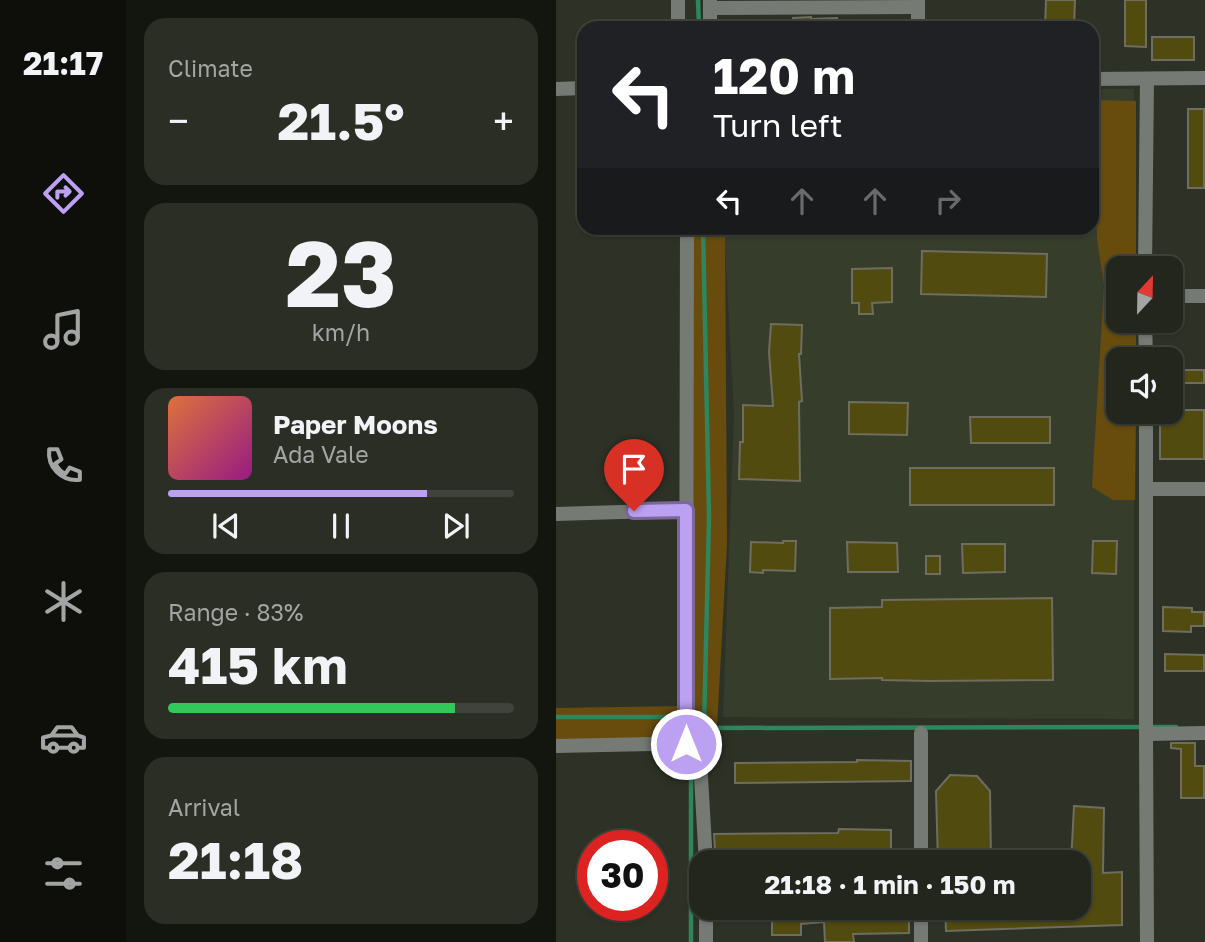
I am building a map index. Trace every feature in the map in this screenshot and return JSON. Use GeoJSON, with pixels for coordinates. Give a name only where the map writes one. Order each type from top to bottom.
{"type":"FeatureCollection","features":[{"type":"Feature","properties":{"kind":"street"},"geometry":{"type":"LineString","coordinates":[[678,0],[678,21]]}},
{"type":"Feature","properties":{"kind":"street"},"geometry":{"type":"LineString","coordinates":[[710,4],[918,3],[918,21]]}},
{"type":"Feature","properties":{"kind":"street"},"geometry":{"type":"LineString","coordinates":[[1099,79],[1205,78]]}},
{"type":"Feature","properties":{"kind":"street"},"geometry":{"type":"LineString","coordinates":[[1145,256],[1147,79]]}},
{"type":"Feature","properties":{"kind":"street"},"geometry":{"type":"LineString","coordinates":[[556,89],[577,88]]}},
{"type":"Feature","properties":{"kind":"street"},"geometry":{"type":"LineString","coordinates":[[686,744],[687,235]]}},
{"type":"Feature","properties":{"kind":"street"},"geometry":{"type":"LineString","coordinates":[[1183,296],[1205,296]]}},
{"type":"Feature","properties":{"kind":"street"},"geometry":{"type":"LineString","coordinates":[[1146,424],[1147,942]]}},
{"type":"Feature","properties":{"kind":"street"},"geometry":{"type":"LineString","coordinates":[[1147,489],[1205,489]]}},
{"type":"Feature","properties":{"kind":"street"},"geometry":{"type":"LineString","coordinates":[[556,514],[686,510]]}},
{"type":"Feature","properties":{"kind":"street"},"geometry":{"type":"LineString","coordinates":[[921,733],[921,850]]}},
{"type":"Feature","properties":{"kind":"street"},"geometry":{"type":"LineString","coordinates":[[1146,734],[1205,733]]}},
{"type":"Feature","properties":{"kind":"street"},"geometry":{"type":"LineString","coordinates":[[556,746],[699,743],[705,850]]}},
{"type":"Feature","properties":{"kind":"street"},"geometry":{"type":"LineString","coordinates":[[706,920],[706,942]]}},
{"type":"Feature","properties":{"kind":"street"},"geometry":{"type":"LineString","coordinates":[[921,920],[921,942]]}},
{"type":"Feature","properties":{"kind":"shaded area"},"geometry":{"type":"Polygon","coordinates":[[[1099,89],[1134,89],[1134,256],[1106,256],[1106,333],[1118,333],[1118,347],[1106,347],[1106,424],[1134,424],[1134,719],[723,717],[734,414],[724,235],[1099,235],[1099,89]]]}},
{"type":"Feature","properties":{"kind":"shaded area"},"geometry":{"type":"Polygon","coordinates":[[[1099,100],[1136,101],[1136,256],[1106,256],[1106,333],[1136,333],[1136,347],[1106,347],[1106,424],[1136,424],[1135,500],[1113,500],[1092,487],[1104,285],[1097,239],[1099,100]]]}},
{"type":"Feature","properties":{"kind":"shaded area"},"geometry":{"type":"Polygon","coordinates":[[[691,235],[725,235],[727,543],[717,728],[691,729],[691,235]]]}},
{"type":"Feature","properties":{"kind":"shaded area"},"geometry":{"type":"Polygon","coordinates":[[[686,706],[686,739],[556,746],[556,708],[686,706]]]}},
{"type":"Feature","properties":{"kind":"building"},"geometry":{"type":"Polygon","coordinates":[[[1046,0],[1075,0],[1074,21],[1045,21],[1046,0]]]}},
{"type":"Feature","properties":{"kind":"building"},"geometry":{"type":"Polygon","coordinates":[[[1125,0],[1146,0],[1146,47],[1125,46],[1125,0]]]}},
{"type":"Feature","properties":{"kind":"building"},"geometry":{"type":"Polygon","coordinates":[[[793,18],[837,18],[837,21],[793,21],[793,18]]]}},
{"type":"Feature","properties":{"kind":"building"},"geometry":{"type":"Polygon","coordinates":[[[1152,37],[1194,37],[1194,60],[1152,60],[1152,37]]]}},
{"type":"Feature","properties":{"kind":"building"},"geometry":{"type":"Polygon","coordinates":[[[1188,109],[1204,109],[1204,188],[1188,188],[1188,109]]]}},
{"type":"Feature","properties":{"kind":"building"},"geometry":{"type":"Polygon","coordinates":[[[922,251],[1047,254],[1046,297],[921,294],[922,251]]]}},
{"type":"Feature","properties":{"kind":"building"},"geometry":{"type":"Polygon","coordinates":[[[892,268],[892,302],[872,303],[873,314],[859,314],[859,303],[852,303],[852,269],[892,268]]]}},
{"type":"Feature","properties":{"kind":"building"},"geometry":{"type":"Polygon","coordinates":[[[771,324],[802,325],[799,354],[802,401],[799,402],[800,481],[739,479],[743,405],[773,406],[769,352],[771,324]]]}},
{"type":"Feature","properties":{"kind":"building"},"geometry":{"type":"Polygon","coordinates":[[[1183,370],[1204,370],[1204,383],[1183,383],[1183,370]]]}},
{"type":"Feature","properties":{"kind":"building"},"geometry":{"type":"Polygon","coordinates":[[[849,402],[908,403],[907,435],[849,434],[849,402]]]}},
{"type":"Feature","properties":{"kind":"building"},"geometry":{"type":"Polygon","coordinates":[[[1183,410],[1204,410],[1204,459],[1160,459],[1160,424],[1183,424],[1183,410]]]}},
{"type":"Feature","properties":{"kind":"building"},"geometry":{"type":"Polygon","coordinates":[[[970,417],[1050,417],[1050,443],[971,443],[970,417]]]}},
{"type":"Feature","properties":{"kind":"building"},"geometry":{"type":"Polygon","coordinates":[[[910,468],[1054,468],[1054,505],[910,505],[910,468]]]}},
{"type":"Feature","properties":{"kind":"building"},"geometry":{"type":"Polygon","coordinates":[[[796,541],[795,571],[750,572],[751,542],[796,541]]]}},
{"type":"Feature","properties":{"kind":"building"},"geometry":{"type":"Polygon","coordinates":[[[1093,541],[1117,541],[1116,574],[1092,573],[1093,541]]]}},
{"type":"Feature","properties":{"kind":"building"},"geometry":{"type":"Polygon","coordinates":[[[847,542],[897,543],[898,572],[848,572],[847,542]]]}},
{"type":"Feature","properties":{"kind":"building"},"geometry":{"type":"Polygon","coordinates":[[[962,544],[1005,544],[1005,572],[963,573],[962,544]]]}},
{"type":"Feature","properties":{"kind":"building"},"geometry":{"type":"Polygon","coordinates":[[[926,556],[940,556],[940,574],[926,574],[926,556]]]}},
{"type":"Feature","properties":{"kind":"building"},"geometry":{"type":"Polygon","coordinates":[[[1052,598],[1053,680],[830,679],[830,608],[882,607],[882,600],[1052,598]]]}},
{"type":"Feature","properties":{"kind":"building"},"geometry":{"type":"Polygon","coordinates":[[[1163,607],[1192,608],[1192,612],[1204,612],[1204,626],[1191,626],[1191,632],[1163,631],[1163,607]]]}},
{"type":"Feature","properties":{"kind":"building"},"geometry":{"type":"Polygon","coordinates":[[[1165,654],[1204,655],[1204,671],[1165,671],[1165,654]]]}},
{"type":"Feature","properties":{"kind":"building"},"geometry":{"type":"Polygon","coordinates":[[[1171,743],[1195,743],[1195,766],[1204,766],[1204,798],[1181,798],[1181,749],[1171,748],[1171,743]]]}},
{"type":"Feature","properties":{"kind":"building"},"geometry":{"type":"Polygon","coordinates":[[[911,761],[911,781],[735,783],[735,763],[911,761]]]}},
{"type":"Feature","properties":{"kind":"building"},"geometry":{"type":"Polygon","coordinates":[[[950,775],[977,776],[990,791],[991,850],[938,850],[936,791],[950,775]]]}},
{"type":"Feature","properties":{"kind":"building"},"geometry":{"type":"Polygon","coordinates":[[[1074,806],[1104,808],[1103,873],[1122,872],[1122,925],[946,931],[946,920],[1091,920],[1091,850],[1072,850],[1074,806]]]}},
{"type":"Feature","properties":{"kind":"building"},"geometry":{"type":"Polygon","coordinates":[[[839,829],[891,830],[891,850],[715,850],[714,834],[838,833],[839,829]]]}},
{"type":"Feature","properties":{"kind":"building"},"geometry":{"type":"Polygon","coordinates":[[[772,920],[909,920],[909,933],[853,934],[854,942],[825,942],[824,922],[801,924],[801,935],[772,935],[772,920]]]}},
{"type":"Feature","properties":{"kind":"waterway"},"geometry":{"type":"LineString","coordinates":[[698,0],[699,21]]}},
{"type":"Feature","properties":{"kind":"waterway"},"geometry":{"type":"LineString","coordinates":[[703,235],[709,517],[704,728]]}},
{"type":"Feature","properties":{"kind":"waterway"},"geometry":{"type":"LineString","coordinates":[[556,717],[683,717]]}},
{"type":"Feature","properties":{"kind":"waterway"},"geometry":{"type":"LineString","coordinates":[[691,729],[1176,727]]}},
{"type":"Feature","properties":{"kind":"waterway"},"geometry":{"type":"LineString","coordinates":[[691,745],[691,942]]}},
{"type":"Feature","properties":{"kind":"route"},"geometry":{"type":"LineString","coordinates":[[634,511],[686,510],[686,744]]}}]}
